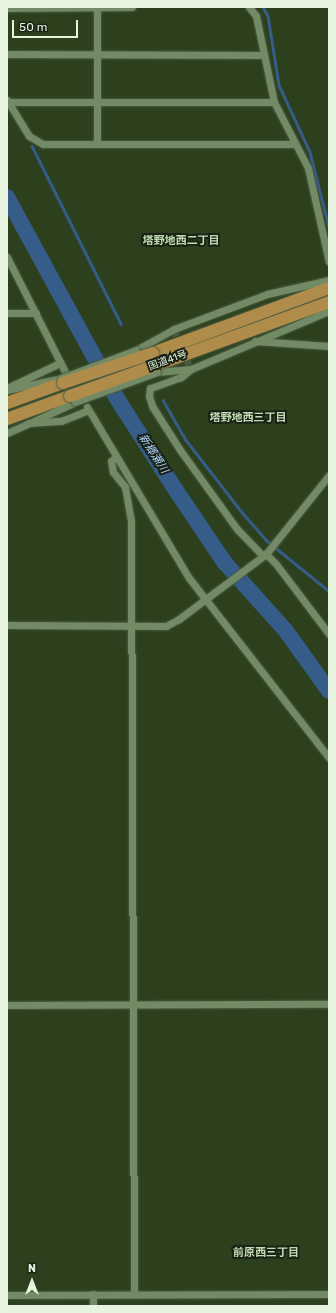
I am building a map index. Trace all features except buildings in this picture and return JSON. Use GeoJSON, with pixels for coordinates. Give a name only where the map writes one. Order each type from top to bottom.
{"type":"FeatureCollection","features":[{"type":"Feature","properties":{"kind":"highway","name":"国道41号"},"geometry":{"type":"LineString","coordinates":[[7,404],[63,377],[153,353],[327,284]]}},
{"type":"Feature","properties":{"kind":"highway","name":"国道41号"},"geometry":{"type":"LineString","coordinates":[[7,419],[73,399],[329,302]]}},
{"type":"Feature","properties":{"kind":"street"},"geometry":{"type":"LineString","coordinates":[[7,8],[132,7]]}},
{"type":"Feature","properties":{"kind":"street"},"geometry":{"type":"LineString","coordinates":[[249,7],[256,16],[274,102],[308,168],[329,262]]}},
{"type":"Feature","properties":{"kind":"street"},"geometry":{"type":"LineString","coordinates":[[97,8],[97,144]]}},
{"type":"Feature","properties":{"kind":"street"},"geometry":{"type":"LineString","coordinates":[[7,54],[263,55]]}},
{"type":"Feature","properties":{"kind":"street"},"geometry":{"type":"LineString","coordinates":[[8,101],[97,103],[274,102]]}},
{"type":"Feature","properties":{"kind":"street"},"geometry":{"type":"LineString","coordinates":[[8,101],[29,136],[43,144],[295,144]]}},
{"type":"Feature","properties":{"kind":"street"},"geometry":{"type":"LineString","coordinates":[[7,257],[60,363],[63,377]]}},
{"type":"Feature","properties":{"kind":"street"},"geometry":{"type":"LineString","coordinates":[[7,390],[63,377],[136,350],[174,329],[260,297],[327,284]]}},
{"type":"Feature","properties":{"kind":"street"},"geometry":{"type":"LineString","coordinates":[[329,311],[313,320],[255,341],[236,352],[191,369],[181,377],[150,388],[149,396],[152,406],[180,450],[238,528],[276,564],[329,634]]}},
{"type":"Feature","properties":{"kind":"street"},"geometry":{"type":"LineString","coordinates":[[7,313],[36,313]]}},
{"type":"Feature","properties":{"kind":"street"},"geometry":{"type":"LineString","coordinates":[[255,341],[329,346]]}},
{"type":"Feature","properties":{"kind":"street"},"geometry":{"type":"LineString","coordinates":[[7,390],[60,363]]}},
{"type":"Feature","properties":{"kind":"street"},"geometry":{"type":"LineString","coordinates":[[158,368],[191,369]]}},
{"type":"Feature","properties":{"kind":"street"},"geometry":{"type":"LineString","coordinates":[[7,433],[73,399]]}},
{"type":"Feature","properties":{"kind":"street"},"geometry":{"type":"LineString","coordinates":[[29,423],[61,421],[88,408],[189,578],[329,758]]}},
{"type":"Feature","properties":{"kind":"street"},"geometry":{"type":"LineString","coordinates":[[116,457],[111,461],[113,472],[125,487],[131,521],[134,1294]]}},
{"type":"Feature","properties":{"kind":"street"},"geometry":{"type":"LineString","coordinates":[[7,626],[166,626],[180,619],[266,554],[329,475]]}},
{"type":"Feature","properties":{"kind":"street"},"geometry":{"type":"LineString","coordinates":[[7,1005],[132,1003],[329,1004]]}},
{"type":"Feature","properties":{"kind":"street"},"geometry":{"type":"LineString","coordinates":[[93,1306],[94,1294]]}},
{"type":"Feature","properties":{"kind":"street"},"geometry":{"type":"LineString","coordinates":[[7,1295],[329,1294]]}},
{"type":"Feature","properties":{"kind":"waterway"},"geometry":{"type":"LineString","coordinates":[[263,7],[268,16],[279,85],[310,152],[329,227]]}},
{"type":"Feature","properties":{"kind":"waterway"},"geometry":{"type":"LineString","coordinates":[[32,146],[121,324]]}},
{"type":"Feature","properties":{"kind":"waterway","name":"新郷瀬川"},"geometry":{"type":"LineString","coordinates":[[7,197],[116,397],[175,489],[225,563],[286,631],[329,691]]}},
{"type":"Feature","properties":{"kind":"waterway"},"geometry":{"type":"LineString","coordinates":[[163,400],[186,440],[241,511],[266,540],[329,591]]}},
{"type":"Feature","properties":{"kind":"tunnel"},"geometry":{"type":"LineString","coordinates":[[174,329],[191,369]]}},
{"type":"Feature","properties":{"kind":"district","name":"塔野地西二丁目"},"geometry":{"type":"Point","coordinates":[181,241]}},
{"type":"Feature","properties":{"kind":"district","name":"塔野地西三丁目"},"geometry":{"type":"Point","coordinates":[248,418]}},
{"type":"Feature","properties":{"kind":"district","name":"前原西三丁目"},"geometry":{"type":"Point","coordinates":[266,1253]}}]}
